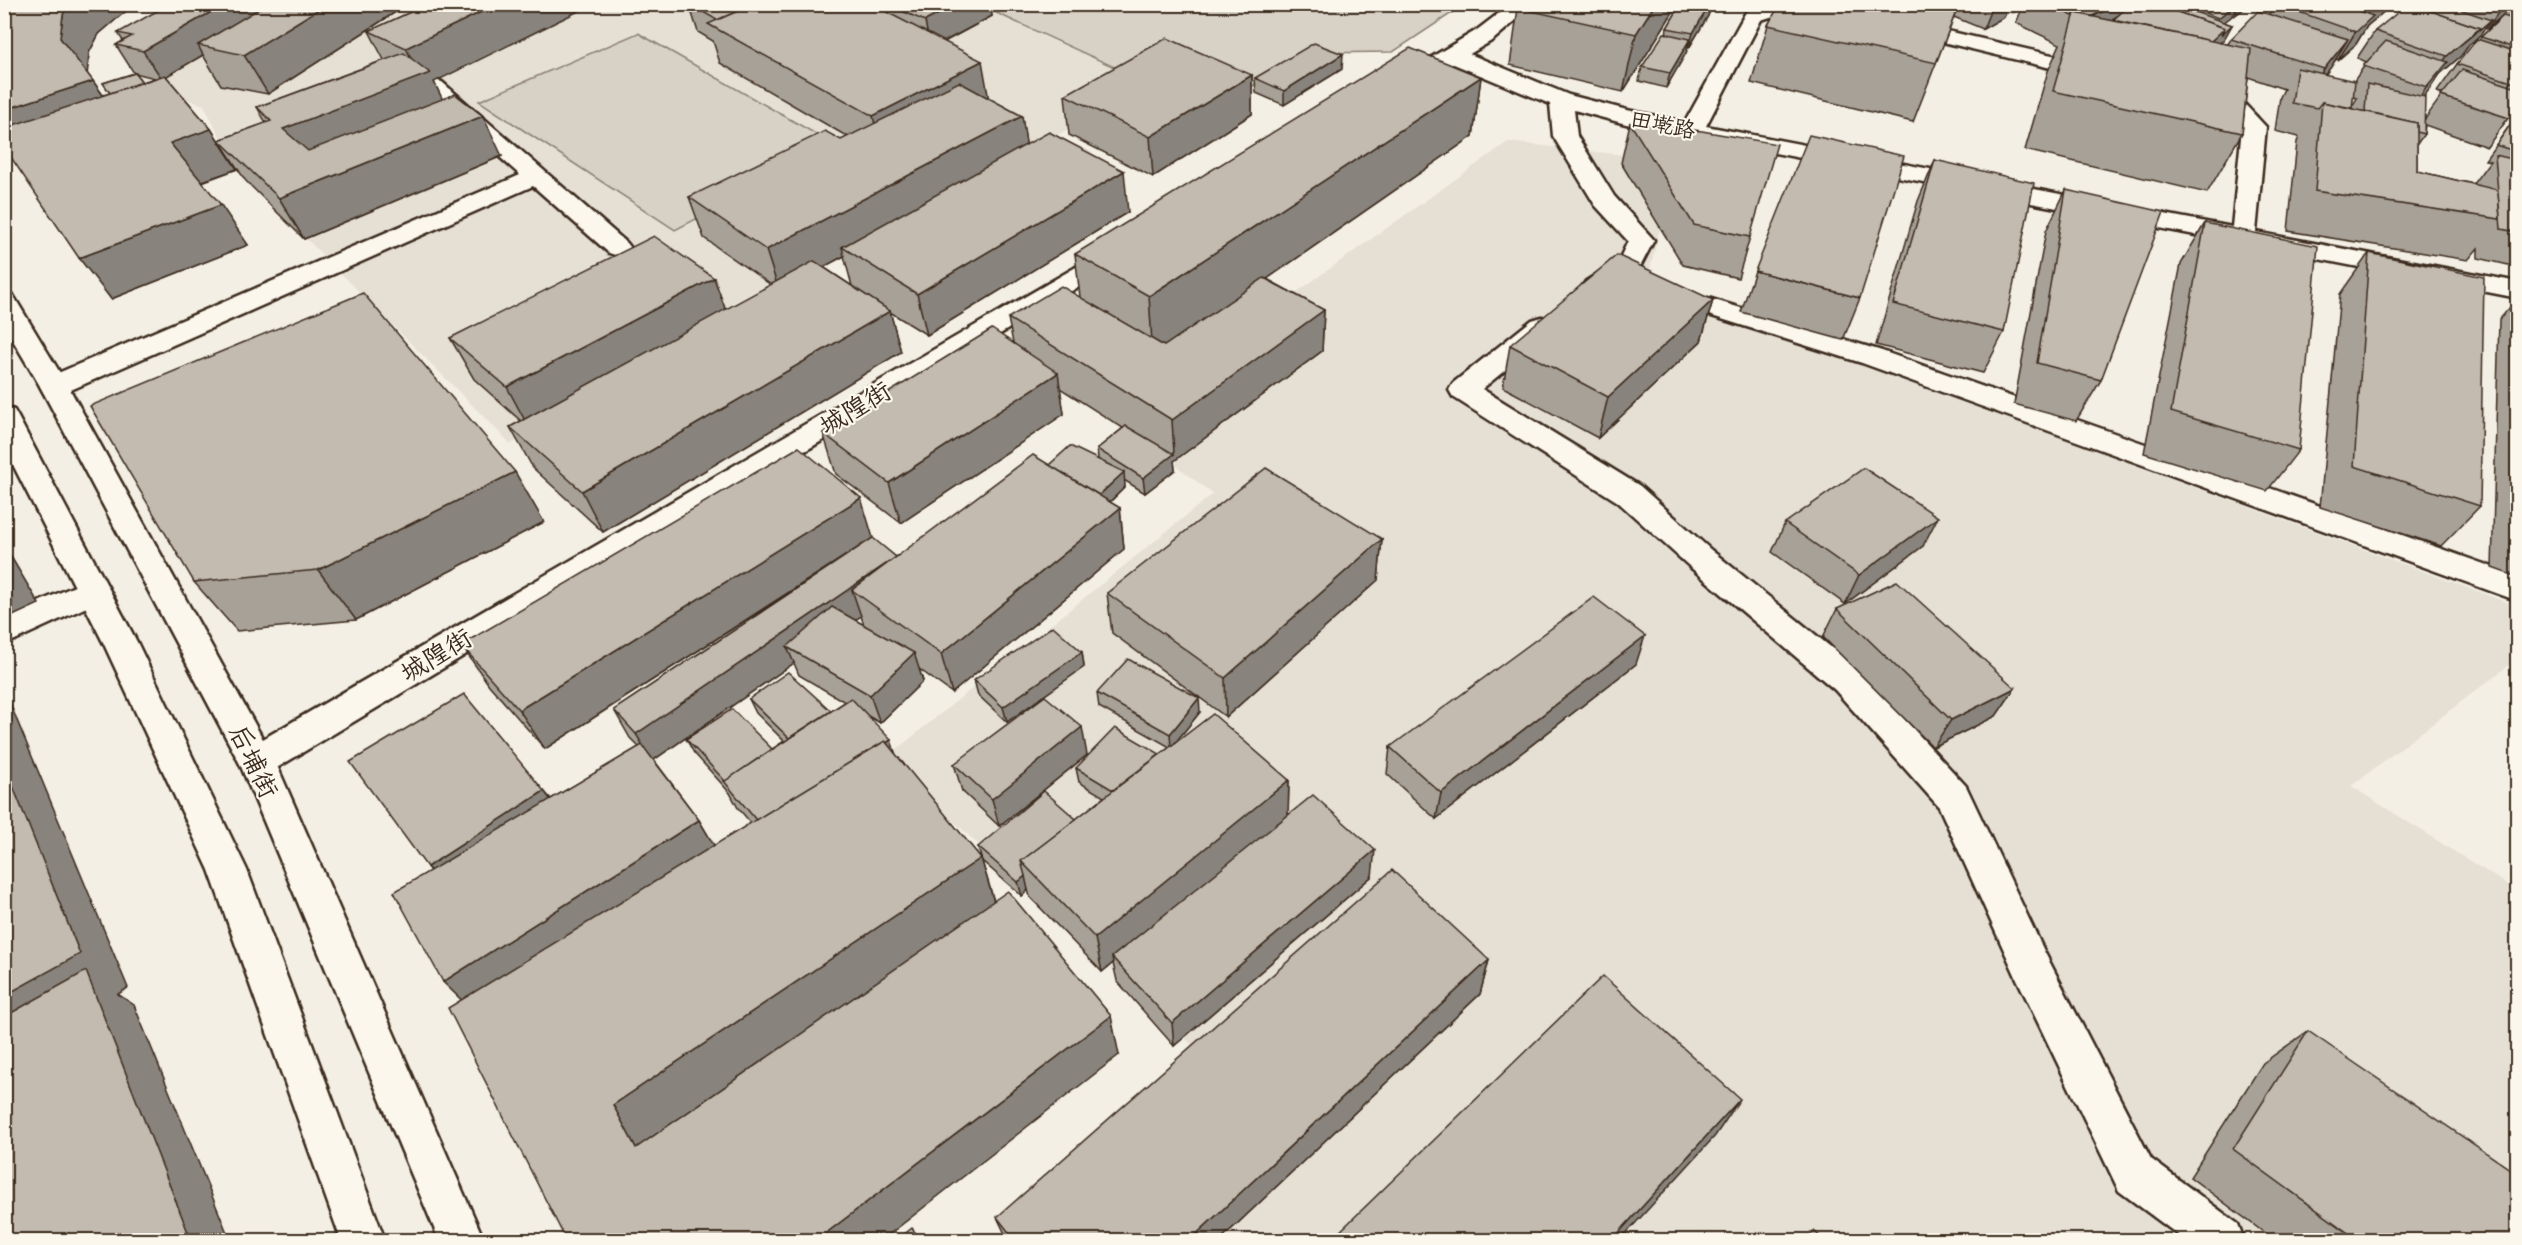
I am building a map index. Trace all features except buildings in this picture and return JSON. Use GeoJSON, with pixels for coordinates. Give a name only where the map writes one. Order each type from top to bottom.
{"type":"FeatureCollection","features":[{"type":"Feature","properties":{"kind":"street"},"geometry":{"type":"LineString","coordinates":[[1380,98],[1485,35],[1525,4]]}},
{"type":"Feature","properties":{"kind":"street"},"geometry":{"type":"LineString","coordinates":[[1692,129],[1753,16],[1792,4]]}},
{"type":"Feature","properties":{"kind":"street"},"geometry":{"type":"LineString","coordinates":[[1886,23],[2116,76]]}},
{"type":"Feature","properties":{"kind":"street","name":"田墘路"},"geometry":{"type":"LineString","coordinates":[[1452,55],[1561,100],[1692,129],[2517,290]]}},
{"type":"Feature","properties":{"kind":"street"},"geometry":{"type":"LineString","coordinates":[[434,87],[618,248]]}},
{"type":"Feature","properties":{"kind":"street"},"geometry":{"type":"LineString","coordinates":[[2185,92],[2231,103],[2254,127],[2243,238]]}},
{"type":"Feature","properties":{"kind":"street"},"geometry":{"type":"LineString","coordinates":[[1561,100],[1566,136],[1604,200],[1641,240],[1630,264],[1568,305],[1463,390],[1629,494],[1700,558],[1847,680],[1945,788],[1953,797],[2031,966],[2135,1175],[2222,1240]]}},
{"type":"Feature","properties":{"kind":"street"},"geometry":{"type":"LineString","coordinates":[[54,386],[537,176]]}},
{"type":"Feature","properties":{"kind":"street","name":"城隍街"},"geometry":{"type":"LineString","coordinates":[[257,761],[1143,238]]}},
{"type":"Feature","properties":{"kind":"street","name":"后埔街"},"geometry":{"type":"LineString","coordinates":[[4,301],[54,386],[257,761],[462,1240]]}},
{"type":"Feature","properties":{"kind":"street"},"geometry":{"type":"LineString","coordinates":[[1708,306],[1883,360],[2517,589]]}},
{"type":"Feature","properties":{"kind":"street"},"geometry":{"type":"LineString","coordinates":[[4,417],[120,642],[228,870],[363,1240]]}},
{"type":"Feature","properties":{"kind":"street"},"geometry":{"type":"LineString","coordinates":[[4,632],[93,590]]}},
{"type":"Feature","properties":{"kind":"shaded area"},"geometry":{"type":"Polygon","coordinates":[[[979,4],[1149,83],[511,444],[236,168],[204,105],[135,82],[137,44],[182,5],[979,4]]]}},
{"type":"Feature","properties":{"kind":"shaded area"},"geometry":{"type":"Polygon","coordinates":[[[979,5],[1464,5],[1393,52],[1308,53],[1243,92],[1149,83],[979,5]]]}},
{"type":"Feature","properties":{"kind":"shaded area"},"geometry":{"type":"Polygon","coordinates":[[[638,33],[837,146],[675,230],[479,101],[638,33]]]}},
{"type":"Feature","properties":{"kind":"shaded area"},"geometry":{"type":"Polygon","coordinates":[[[1508,142],[1677,161],[1646,285],[2517,606],[2517,659],[2351,786],[2517,891],[2517,1240],[1194,1240],[1100,1150],[1192,1045],[886,758],[1213,494],[1117,420],[1508,142]]]}}]}
